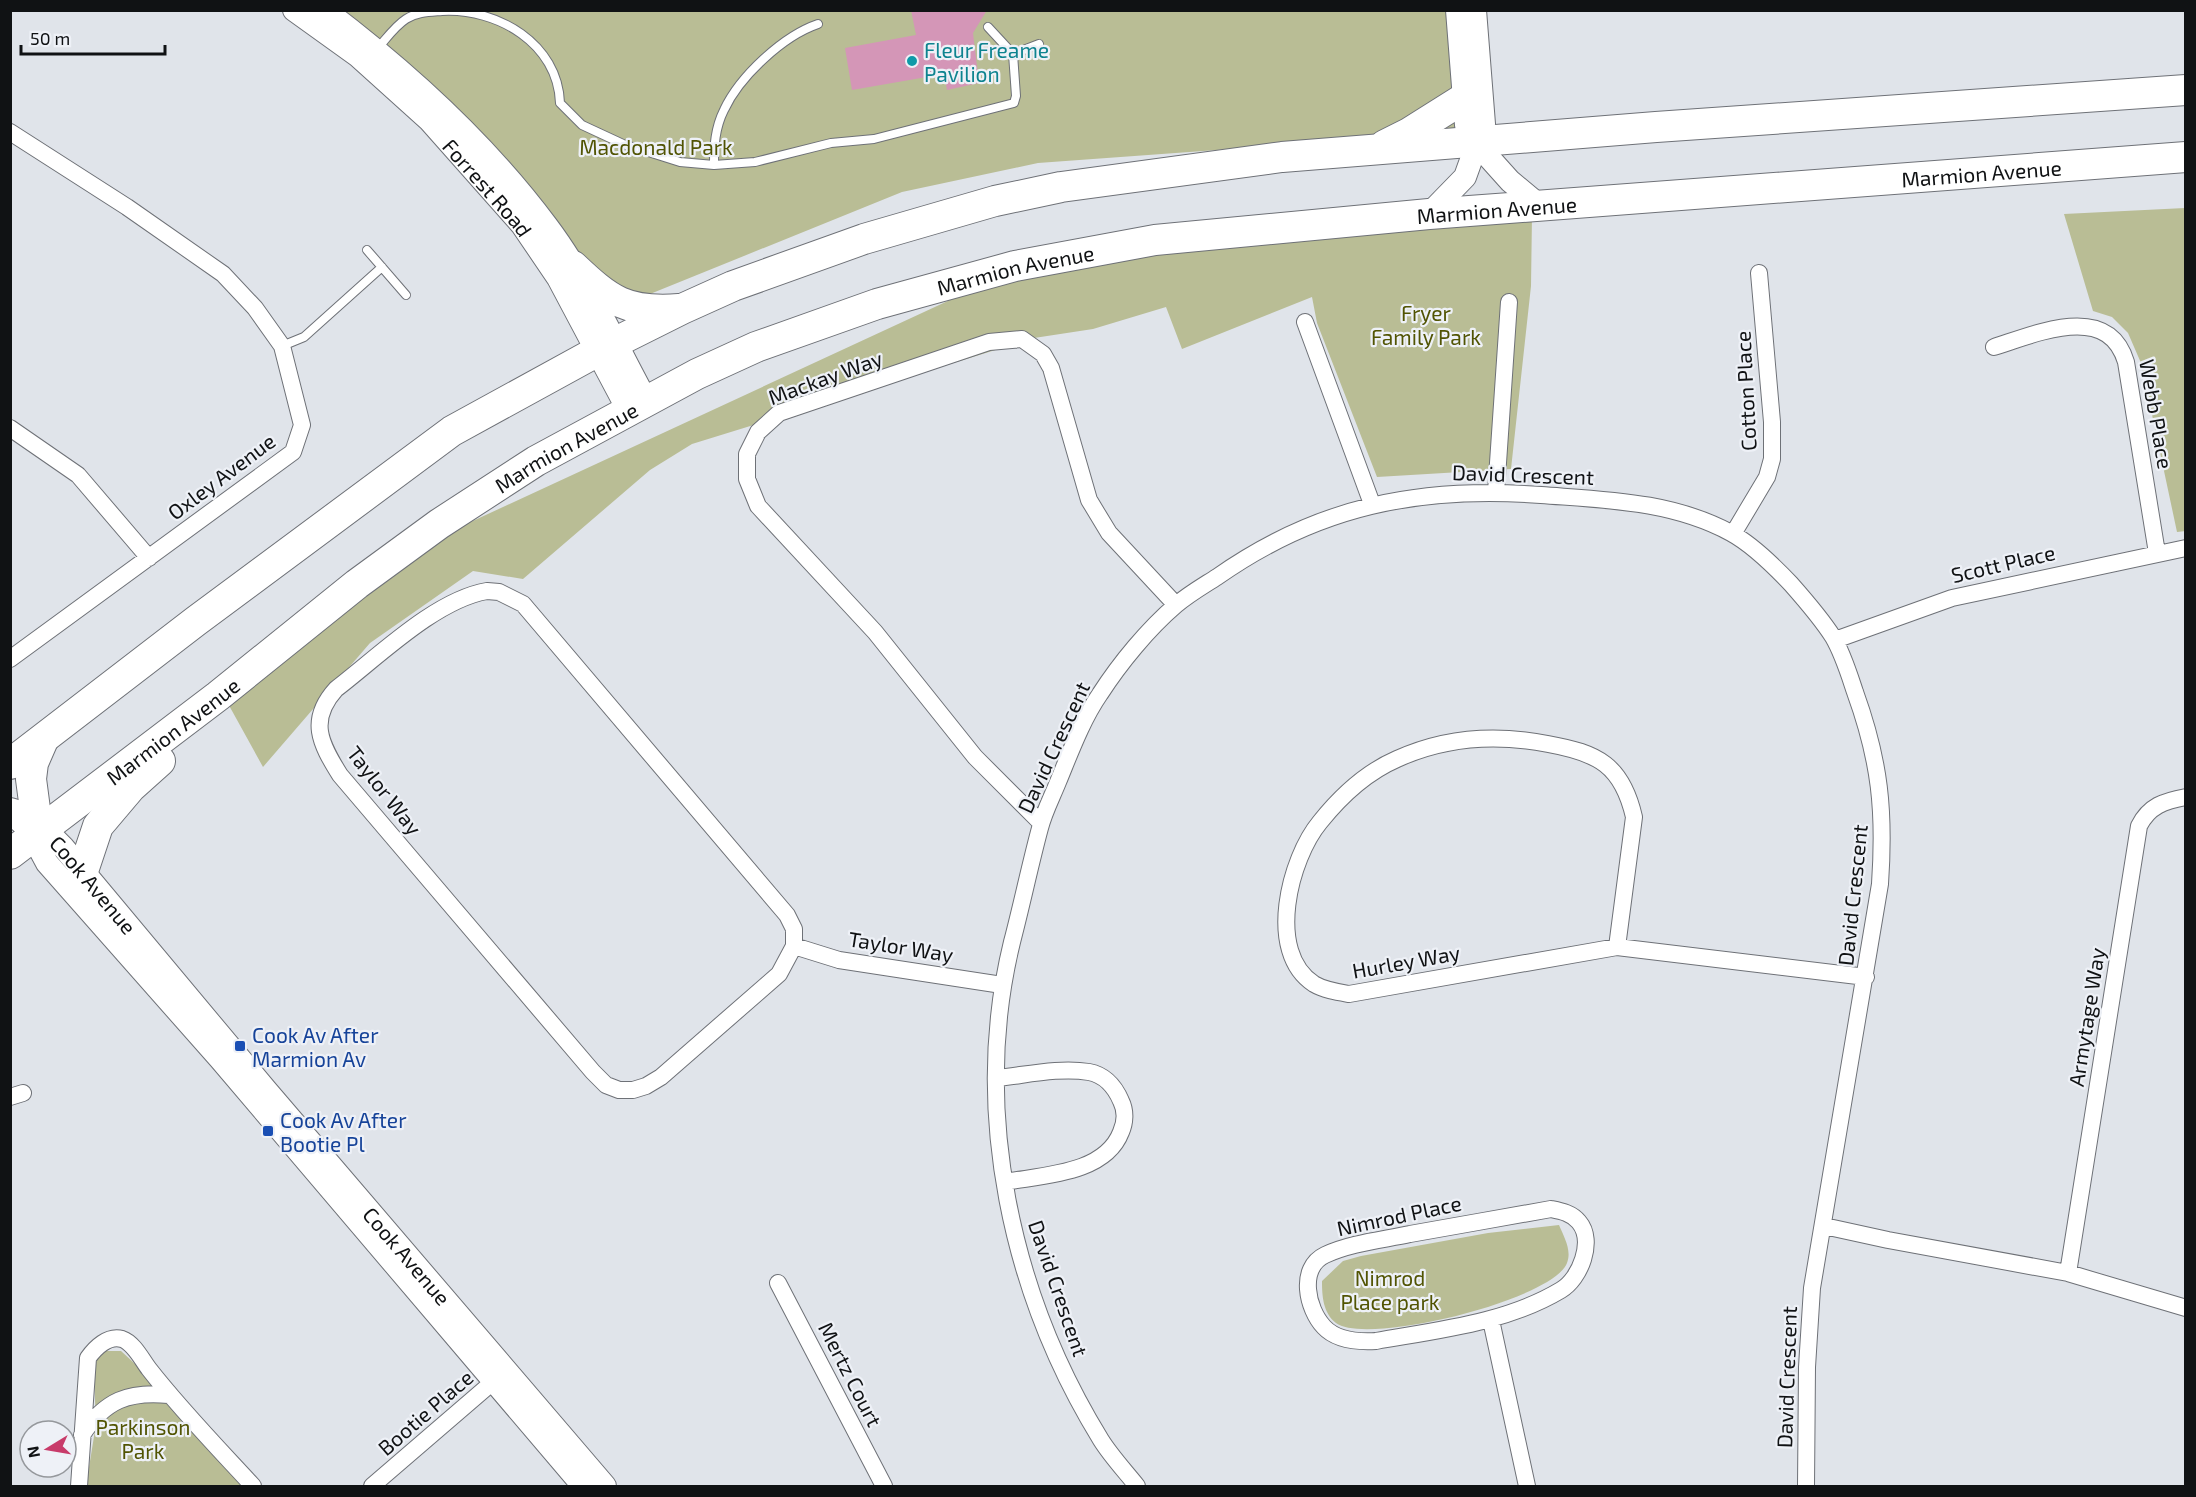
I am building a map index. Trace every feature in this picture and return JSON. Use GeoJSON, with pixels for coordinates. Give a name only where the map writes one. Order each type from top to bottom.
{"type":"FeatureCollection","features":[{"type":"Feature","properties":{"kind":"highway"},"geometry":{"type":"LineString","coordinates":[[10,764],[196,621],[452,431],[606,347],[682,309],[733,286],[864,239],[995,201],[1061,187],[1282,157],[2186,90]]}},
{"type":"Feature","properties":{"kind":"highway"},"geometry":{"type":"LineString","coordinates":[[1374,150],[1409,133],[1463,99]]}},
{"type":"Feature","properties":{"kind":"highway","name":"Marmion Avenue"},"geometry":{"type":"LineString","coordinates":[[10,854],[218,696],[357,584],[439,524],[536,461],[637,405],[756,347],[817,324],[1015,266],[1155,240],[1429,214],[2186,157]]}},
{"type":"Feature","properties":{"kind":"highway"},"geometry":{"type":"LineString","coordinates":[[573,266],[598,290],[619,304],[662,311],[682,309]]}},
{"type":"Feature","properties":{"kind":"highway"},"geometry":{"type":"LineString","coordinates":[[83,871],[98,826],[150,769],[202,726],[218,706],[218,696]]}},
{"type":"Feature","properties":{"kind":"highway"},"geometry":{"type":"LineString","coordinates":[[38,832],[31,779],[33,763],[43,740]]}},
{"type":"Feature","properties":{"kind":"highway"},"geometry":{"type":"LineString","coordinates":[[10,813],[20,816],[38,832]]}},
{"type":"Feature","properties":{"kind":"street","name":"Forrest Road"},"geometry":{"type":"LineString","coordinates":[[294,10],[414,83],[504,175],[548,226],[573,266],[606,347],[637,405]]}},
{"type":"Feature","properties":{"kind":"street","name":"Forrest Road"},"geometry":{"type":"LineString","coordinates":[[326,10],[429,120],[522,225],[606,347]]}},
{"type":"Feature","properties":{"kind":"street"},"geometry":{"type":"LineString","coordinates":[[1457,10],[1466,125],[1476,142],[1510,181],[1540,206]]}},
{"type":"Feature","properties":{"kind":"street"},"geometry":{"type":"LineString","coordinates":[[1429,214],[1465,177],[1484,124],[1475,10]]}},
{"type":"Feature","properties":{"kind":"street","name":"Oxley Avenue"},"geometry":{"type":"LineString","coordinates":[[10,132],[127,207],[223,274],[255,308],[282,346],[302,425],[293,452],[10,659]]}},
{"type":"Feature","properties":{"kind":"street","name":"Cotton Place"},"geometry":{"type":"LineString","coordinates":[[1733,534],[1767,477],[1772,459],[1772,422],[1759,273]]}},
{"type":"Feature","properties":{"kind":"street"},"geometry":{"type":"LineString","coordinates":[[1496,492],[1509,302]]}},
{"type":"Feature","properties":{"kind":"street"},"geometry":{"type":"LineString","coordinates":[[1305,322],[1372,504]]}},
{"type":"Feature","properties":{"kind":"street","name":"Webb Place"},"geometry":{"type":"LineString","coordinates":[[1994,347],[2041,333],[2084,326],[2096,327],[2118,343],[2126,363],[2157,553]]}},
{"type":"Feature","properties":{"kind":"street","name":"Mackay Way"},"geometry":{"type":"LineString","coordinates":[[1041,823],[975,757],[875,632],[758,506],[747,479],[745,465],[751,441],[767,422],[780,413],[989,342],[1022,339],[1043,354],[1051,368],[1089,500],[1110,533],[1176,605]]}},
{"type":"Feature","properties":{"kind":"street"},"geometry":{"type":"LineString","coordinates":[[10,428],[78,476],[149,558]]}},
{"type":"Feature","properties":{"kind":"street","name":"David Crescent"},"geometry":{"type":"LineString","coordinates":[[1137,1486],[1103,1443],[1068,1380],[1043,1324],[1016,1244],[998,1134],[997,1024],[1002,985],[1041,823],[1098,695],[1131,654],[1176,605],[1242,559],[1288,533],[1325,518],[1372,504],[1439,495],[1496,492],[1641,502],[1686,514],[1733,534],[1776,568],[1811,607],[1835,640],[1869,730],[1881,787],[1884,828],[1880,884],[1812,1288],[1806,1367],[1806,1486]]}},
{"type":"Feature","properties":{"kind":"street","name":"Scott Place"},"geometry":{"type":"LineString","coordinates":[[1835,640],[1952,597],[2186,548]]}},
{"type":"Feature","properties":{"kind":"street","name":"Taylor Way"},"geometry":{"type":"LineString","coordinates":[[487,591],[512,598],[523,604],[787,915],[794,929],[794,946],[779,974],[661,1077],[633,1090],[619,1090],[606,1085],[340,774],[319,731],[322,706],[336,689],[454,600],[487,591]]}},
{"type":"Feature","properties":{"kind":"street","name":"Hurley Way"},"geometry":{"type":"LineString","coordinates":[[1617,947],[1634,817],[1629,796],[1608,764],[1592,754],[1535,741],[1494,738],[1457,740],[1395,759],[1343,797],[1318,823],[1294,870],[1287,895],[1287,932],[1299,968],[1313,983],[1330,991],[1348,994],[1617,947],[1866,977]]}},
{"type":"Feature","properties":{"kind":"street","name":"Armytage Way"},"geometry":{"type":"LineString","coordinates":[[2068,1273],[2139,826],[2145,812],[2170,800],[2186,797]]}},
{"type":"Feature","properties":{"kind":"street","name":"Cook Avenue"},"geometry":{"type":"LineString","coordinates":[[583,1486],[499,1376],[259,1082],[54,838],[38,832],[39,848],[47,863],[499,1376],[605,1486]]}},
{"type":"Feature","properties":{"kind":"street","name":"Taylor Way"},"geometry":{"type":"LineString","coordinates":[[794,946],[839,960],[1002,985]]}},
{"type":"Feature","properties":{"kind":"street"},"geometry":{"type":"LineString","coordinates":[[997,1078],[1071,1071],[1090,1072],[1106,1079],[1116,1090],[1123,1105],[1125,1124],[1118,1142],[1105,1156],[1083,1166],[1005,1182]]}},
{"type":"Feature","properties":{"kind":"street","name":"Nimrod Place"},"geometry":{"type":"LineString","coordinates":[[1551,1209],[1571,1214],[1581,1223],[1586,1236],[1581,1265],[1575,1279],[1564,1289],[1546,1299],[1491,1320],[1376,1341],[1358,1342],[1338,1336],[1324,1327],[1309,1299],[1308,1281],[1311,1267],[1323,1256],[1350,1246],[1551,1209]]}},
{"type":"Feature","properties":{"kind":"street"},"geometry":{"type":"LineString","coordinates":[[1824,1226],[1887,1240],[2068,1273],[2186,1308]]}},
{"type":"Feature","properties":{"kind":"street","name":"Mertz Court"},"geometry":{"type":"LineString","coordinates":[[778,1283],[884,1486]]}},
{"type":"Feature","properties":{"kind":"street"},"geometry":{"type":"LineString","coordinates":[[1491,1320],[1527,1486]]}},
{"type":"Feature","properties":{"kind":"street"},"geometry":{"type":"LineString","coordinates":[[79,1486],[88,1358],[109,1340],[121,1339],[130,1344],[169,1395],[252,1486]]}},
{"type":"Feature","properties":{"kind":"street","name":"Bootie Place"},"geometry":{"type":"LineString","coordinates":[[372,1486],[499,1376]]}},
{"type":"Feature","properties":{"kind":"street"},"geometry":{"type":"LineString","coordinates":[[81,1435],[93,1417],[122,1398],[147,1393],[169,1395]]}},
{"type":"Feature","properties":{"kind":"lane"},"geometry":{"type":"LineString","coordinates":[[370,56],[407,19],[424,12],[472,12],[516,30],[540,49],[559,82],[560,103],[582,125],[623,144],[680,162],[714,165],[756,162],[831,143],[874,139],[1014,103],[1016,96],[1013,54],[988,27]]}},
{"type":"Feature","properties":{"kind":"lane"},"geometry":{"type":"LineString","coordinates":[[714,165],[713,142],[724,110],[737,91],[753,71],[790,37],[818,24]]}},
{"type":"Feature","properties":{"kind":"lane"},"geometry":{"type":"LineString","coordinates":[[1013,54],[1039,44]]}},
{"type":"Feature","properties":{"kind":"lane"},"geometry":{"type":"LineString","coordinates":[[367,250],[406,296]]}},
{"type":"Feature","properties":{"kind":"lane"},"geometry":{"type":"LineString","coordinates":[[282,346],[304,337],[382,267]]}},
{"type":"Feature","properties":{"kind":"green space","name":"Macdonald Park"},"geometry":{"type":"Polygon","coordinates":[[[322,11],[1447,11],[1462,132],[1038,163],[902,192],[608,311],[322,11]]]}},
{"type":"Feature","properties":{"kind":"green space"},"geometry":{"type":"Polygon","coordinates":[[[2185,208],[2186,531],[2177,532],[2141,363],[2128,333],[2112,317],[2093,311],[2064,214],[2185,208]]]}},
{"type":"Feature","properties":{"kind":"green space","name":"Fryer Family Park"},"geometry":{"type":"Polygon","coordinates":[[[1532,215],[1531,286],[1511,469],[1377,477],[1317,323],[1312,297],[1182,349],[1166,307],[1093,329],[1034,338],[692,444],[650,470],[523,579],[473,571],[370,643],[263,767],[226,700],[462,526],[1030,263],[1532,215]]]}},
{"type":"Feature","properties":{"kind":"green space","name":"Nimrod Place park"},"geometry":{"type":"Polygon","coordinates":[[[1559,1225],[1568,1248],[1567,1263],[1554,1277],[1529,1291],[1496,1304],[1458,1316],[1383,1329],[1354,1329],[1336,1323],[1326,1309],[1322,1281],[1343,1261],[1488,1233],[1559,1225]]]}},
{"type":"Feature","properties":{"kind":"green space","name":"Parkinson Park"},"geometry":{"type":"Polygon","coordinates":[[[93,1351],[121,1351],[169,1395],[245,1486],[86,1486],[96,1424],[93,1351]]]}},
{"type":"Feature","properties":{"kind":"building","name":"Fleur Freame Pavilion"},"geometry":{"type":"Polygon","coordinates":[[[911,10],[987,10],[973,33],[979,83],[947,90],[944,74],[852,90],[845,48],[916,35],[911,10]]]}},
{"type":"Feature","properties":{"kind":"place","name":"Fleur Freame Pavilion"},"geometry":{"type":"Point","coordinates":[912,61]}},
{"type":"Feature","properties":{"kind":"place","name":"Cook Av After Marmion Av"},"geometry":{"type":"Point","coordinates":[240,1046]}},
{"type":"Feature","properties":{"kind":"place","name":"Cook Av After Bootie Pl"},"geometry":{"type":"Point","coordinates":[268,1131]}}]}
